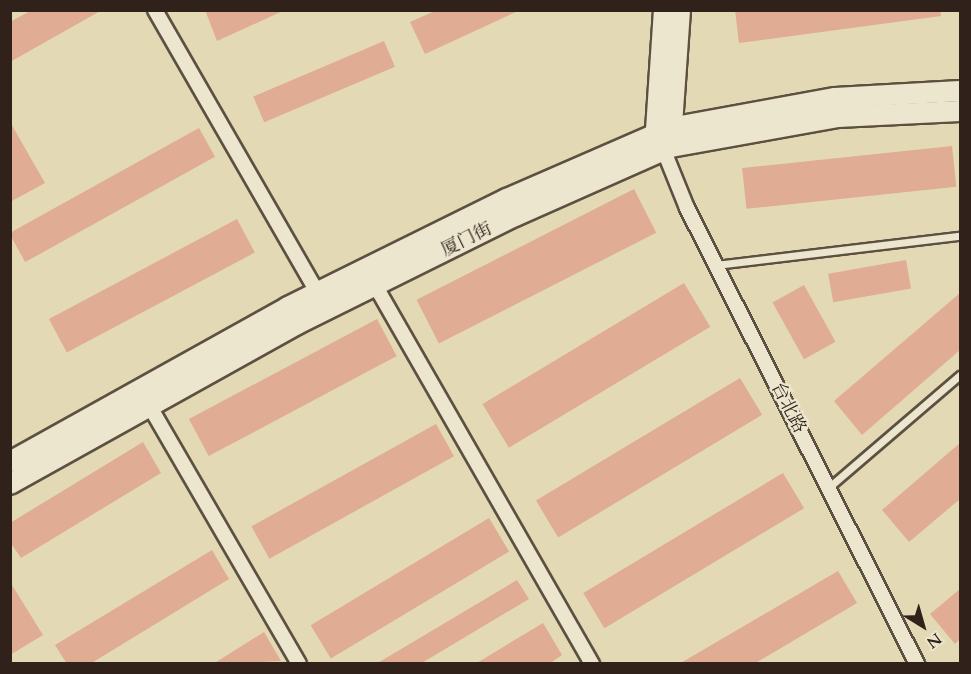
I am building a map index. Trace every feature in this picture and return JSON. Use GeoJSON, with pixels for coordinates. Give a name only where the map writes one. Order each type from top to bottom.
{"type":"FeatureCollection","features":[{"type":"Feature","properties":{"kind":"main road","name":"台北路"},"geometry":{"type":"LineString","coordinates":[[663,143],[664,10]]}},
{"type":"Feature","properties":{"kind":"main road","name":"台北路"},"geometry":{"type":"LineString","coordinates":[[663,143],[680,10]]}},
{"type":"Feature","properties":{"kind":"main road","name":"厦门街"},"geometry":{"type":"LineString","coordinates":[[10,462],[321,291],[663,143],[835,98],[960,92]]}},
{"type":"Feature","properties":{"kind":"main road","name":"厦门街"},"geometry":{"type":"LineString","coordinates":[[10,484],[149,405],[324,311],[663,143],[837,117],[960,111]]}},
{"type":"Feature","properties":{"kind":"street"},"geometry":{"type":"LineString","coordinates":[[155,10],[321,291],[324,311]]}},
{"type":"Feature","properties":{"kind":"street","name":"台北路"},"geometry":{"type":"LineString","coordinates":[[663,143],[715,265],[917,663]]}},
{"type":"Feature","properties":{"kind":"street"},"geometry":{"type":"LineString","coordinates":[[375,285],[592,663]]}},
{"type":"Feature","properties":{"kind":"street"},"geometry":{"type":"LineString","coordinates":[[149,405],[299,663]]}},
{"type":"Feature","properties":{"kind":"lane"},"geometry":{"type":"LineString","coordinates":[[715,265],[960,236]]}},
{"type":"Feature","properties":{"kind":"lane"},"geometry":{"type":"LineString","coordinates":[[828,488],[960,375]]}},
{"type":"Feature","properties":{"kind":"building"},"geometry":{"type":"Polygon","coordinates":[[[32,10],[102,10],[10,62],[10,22],[32,10]]]}},
{"type":"Feature","properties":{"kind":"building"},"geometry":{"type":"Polygon","coordinates":[[[205,10],[285,10],[217,41],[205,10]]]}},
{"type":"Feature","properties":{"kind":"building"},"geometry":{"type":"Polygon","coordinates":[[[437,10],[520,10],[425,54],[410,22],[437,10]]]}},
{"type":"Feature","properties":{"kind":"building"},"geometry":{"type":"Polygon","coordinates":[[[735,10],[940,10],[941,16],[739,43],[735,10]]]}},
{"type":"Feature","properties":{"kind":"building"},"geometry":{"type":"Polygon","coordinates":[[[384,41],[395,67],[264,122],[253,96],[384,41]]]}},
{"type":"Feature","properties":{"kind":"building"},"geometry":{"type":"Polygon","coordinates":[[[10,122],[45,183],[10,202],[10,122]]]}},
{"type":"Feature","properties":{"kind":"building"},"geometry":{"type":"Polygon","coordinates":[[[199,128],[215,157],[25,262],[10,233],[199,128]]]}},
{"type":"Feature","properties":{"kind":"building"},"geometry":{"type":"Polygon","coordinates":[[[952,146],[956,187],[746,209],[742,168],[952,146]]]}},
{"type":"Feature","properties":{"kind":"building"},"geometry":{"type":"Polygon","coordinates":[[[634,189],[656,233],[439,343],[417,300],[634,189]]]}},
{"type":"Feature","properties":{"kind":"building"},"geometry":{"type":"Polygon","coordinates":[[[237,219],[255,253],[67,353],[49,319],[237,219]]]}},
{"type":"Feature","properties":{"kind":"building"},"geometry":{"type":"Polygon","coordinates":[[[906,260],[911,289],[833,302],[828,274],[906,260]]]}},
{"type":"Feature","properties":{"kind":"building"},"geometry":{"type":"Polygon","coordinates":[[[684,283],[710,327],[509,448],[483,404],[684,283]]]}},
{"type":"Feature","properties":{"kind":"building"},"geometry":{"type":"Polygon","coordinates":[[[804,285],[836,342],[804,359],[773,302],[804,285]]]}},
{"type":"Feature","properties":{"kind":"building"},"geometry":{"type":"Polygon","coordinates":[[[960,293],[960,350],[862,435],[834,401],[960,293]]]}},
{"type":"Feature","properties":{"kind":"building"},"geometry":{"type":"Polygon","coordinates":[[[377,319],[397,356],[209,456],[189,419],[377,319]]]}},
{"type":"Feature","properties":{"kind":"building"},"geometry":{"type":"Polygon","coordinates":[[[740,378],[762,415],[558,537],[536,501],[740,378]]]}},
{"type":"Feature","properties":{"kind":"building"},"geometry":{"type":"Polygon","coordinates":[[[436,424],[454,456],[269,559],[251,526],[436,424]]]}},
{"type":"Feature","properties":{"kind":"building"},"geometry":{"type":"Polygon","coordinates":[[[143,442],[161,473],[21,558],[10,542],[10,523],[143,442]]]}},
{"type":"Feature","properties":{"kind":"building"},"geometry":{"type":"Polygon","coordinates":[[[960,443],[960,499],[909,542],[882,510],[960,443]]]}},
{"type":"Feature","properties":{"kind":"building"},"geometry":{"type":"Polygon","coordinates":[[[783,473],[804,508],[604,628],[583,593],[783,473]]]}},
{"type":"Feature","properties":{"kind":"building"},"geometry":{"type":"Polygon","coordinates":[[[489,518],[509,551],[331,659],[311,625],[489,518]]]}},
{"type":"Feature","properties":{"kind":"building"},"geometry":{"type":"Polygon","coordinates":[[[212,550],[229,579],[90,664],[67,664],[55,645],[212,550]]]}},
{"type":"Feature","properties":{"kind":"building"},"geometry":{"type":"Polygon","coordinates":[[[838,571],[857,603],[754,664],[679,664],[838,571]]]}},
{"type":"Feature","properties":{"kind":"building"},"geometry":{"type":"Polygon","coordinates":[[[517,580],[529,599],[420,664],[376,664],[517,580]]]}},
{"type":"Feature","properties":{"kind":"building"},"geometry":{"type":"Polygon","coordinates":[[[10,582],[43,635],[10,655],[10,582]]]}},
{"type":"Feature","properties":{"kind":"building"},"geometry":{"type":"Polygon","coordinates":[[[960,589],[960,639],[955,644],[930,614],[960,589]]]}},
{"type":"Feature","properties":{"kind":"building"},"geometry":{"type":"Polygon","coordinates":[[[543,623],[562,655],[549,664],[475,664],[543,623]]]}},
{"type":"Feature","properties":{"kind":"building"},"geometry":{"type":"Polygon","coordinates":[[[264,632],[281,661],[213,664],[264,632]]]}}]}
